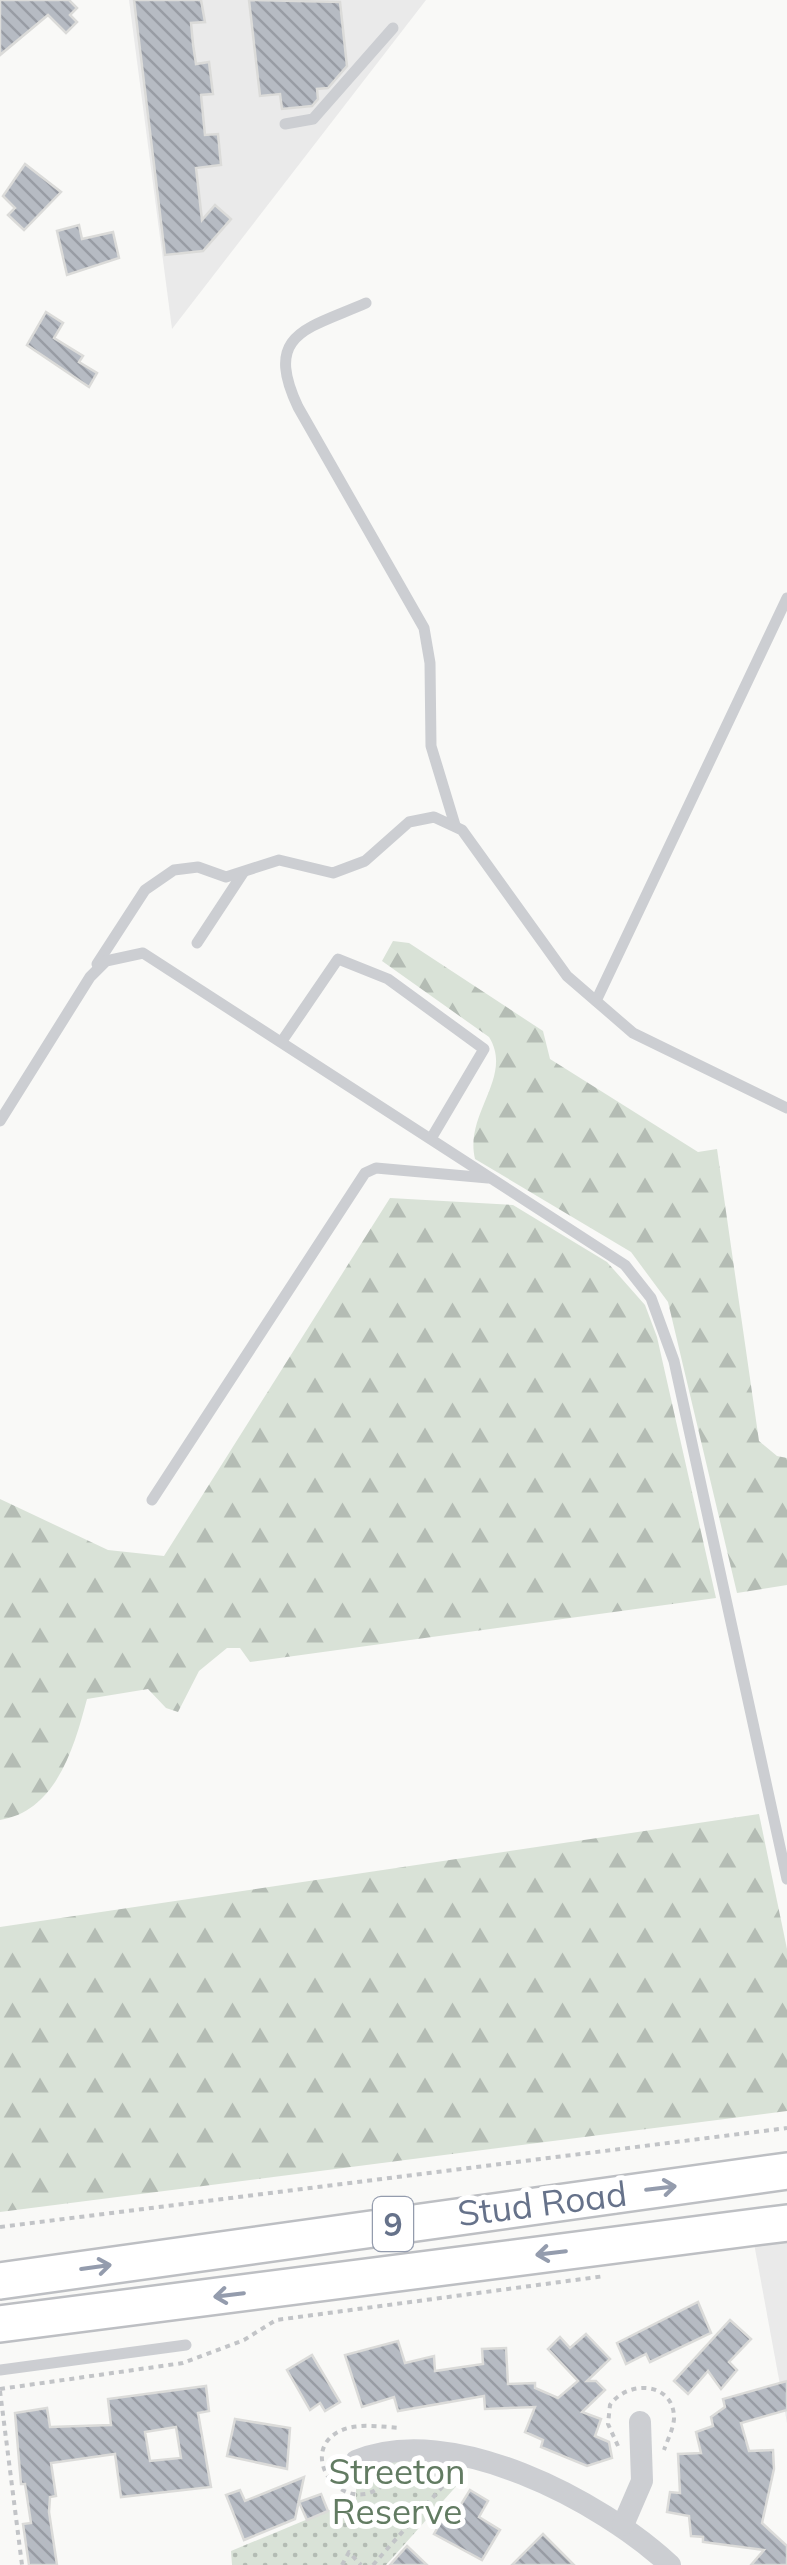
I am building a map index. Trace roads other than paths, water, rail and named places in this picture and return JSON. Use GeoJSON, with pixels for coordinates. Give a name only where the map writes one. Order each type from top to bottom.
{"type":"FeatureCollection","features":[{"type":"Feature","properties":{"kind":"highway","name":"Stud Road"},"geometry":{"type":"LineString","coordinates":[[0,2281],[787,2172]]}},
{"type":"Feature","properties":{"kind":"highway","name":"Stud Road"},"geometry":{"type":"LineString","coordinates":[[0,2324],[787,2222]]}},
{"type":"Feature","properties":{"kind":"street"},"geometry":{"type":"LineString","coordinates":[[623,2524],[642,2481],[640,2422]]}},
{"type":"Feature","properties":{"kind":"street"},"geometry":{"type":"LineString","coordinates":[[356,2460],[402,2449],[464,2457],[535,2480],[623,2524],[670,2565]]}},
{"type":"Feature","properties":{"kind":"lane"},"geometry":{"type":"LineString","coordinates":[[284,124],[313,118],[393,28]]}},
{"type":"Feature","properties":{"kind":"lane"},"geometry":{"type":"LineString","coordinates":[[366,304],[311,328],[286,349],[282,368],[298,407],[424,628],[430,664],[431,746],[441,791],[455,825],[568,976],[633,1034],[787,1108]]}},
{"type":"Feature","properties":{"kind":"lane"},"geometry":{"type":"LineString","coordinates":[[596,1002],[787,598]]}},
{"type":"Feature","properties":{"kind":"lane"},"geometry":{"type":"LineString","coordinates":[[0,1121],[154,882],[185,868],[209,869],[226,877],[243,873],[261,862],[279,860],[333,873],[365,861],[416,819],[434,817],[455,825]]}},
{"type":"Feature","properties":{"kind":"lane"},"geometry":{"type":"LineString","coordinates":[[197,944],[243,873]]}},
{"type":"Feature","properties":{"kind":"lane"},"geometry":{"type":"LineString","coordinates":[[90,976],[106,961],[143,953],[609,1251],[639,1280],[659,1316],[680,1384],[787,1879]]}},
{"type":"Feature","properties":{"kind":"lane"},"geometry":{"type":"LineString","coordinates":[[282,1041],[338,959],[388,979],[484,1049],[432,1137]]}},
{"type":"Feature","properties":{"kind":"lane"},"geometry":{"type":"LineString","coordinates":[[152,1500],[365,1173],[376,1168],[492,1178]]}},
{"type":"Feature","properties":{"kind":"lane"},"geometry":{"type":"LineString","coordinates":[[0,2370],[186,2346]]}},
{"type":"Feature","properties":{"kind":"park label","name":"Streeton Reserve"},"geometry":{"type":"Point","coordinates":[397,2491]}}]}
